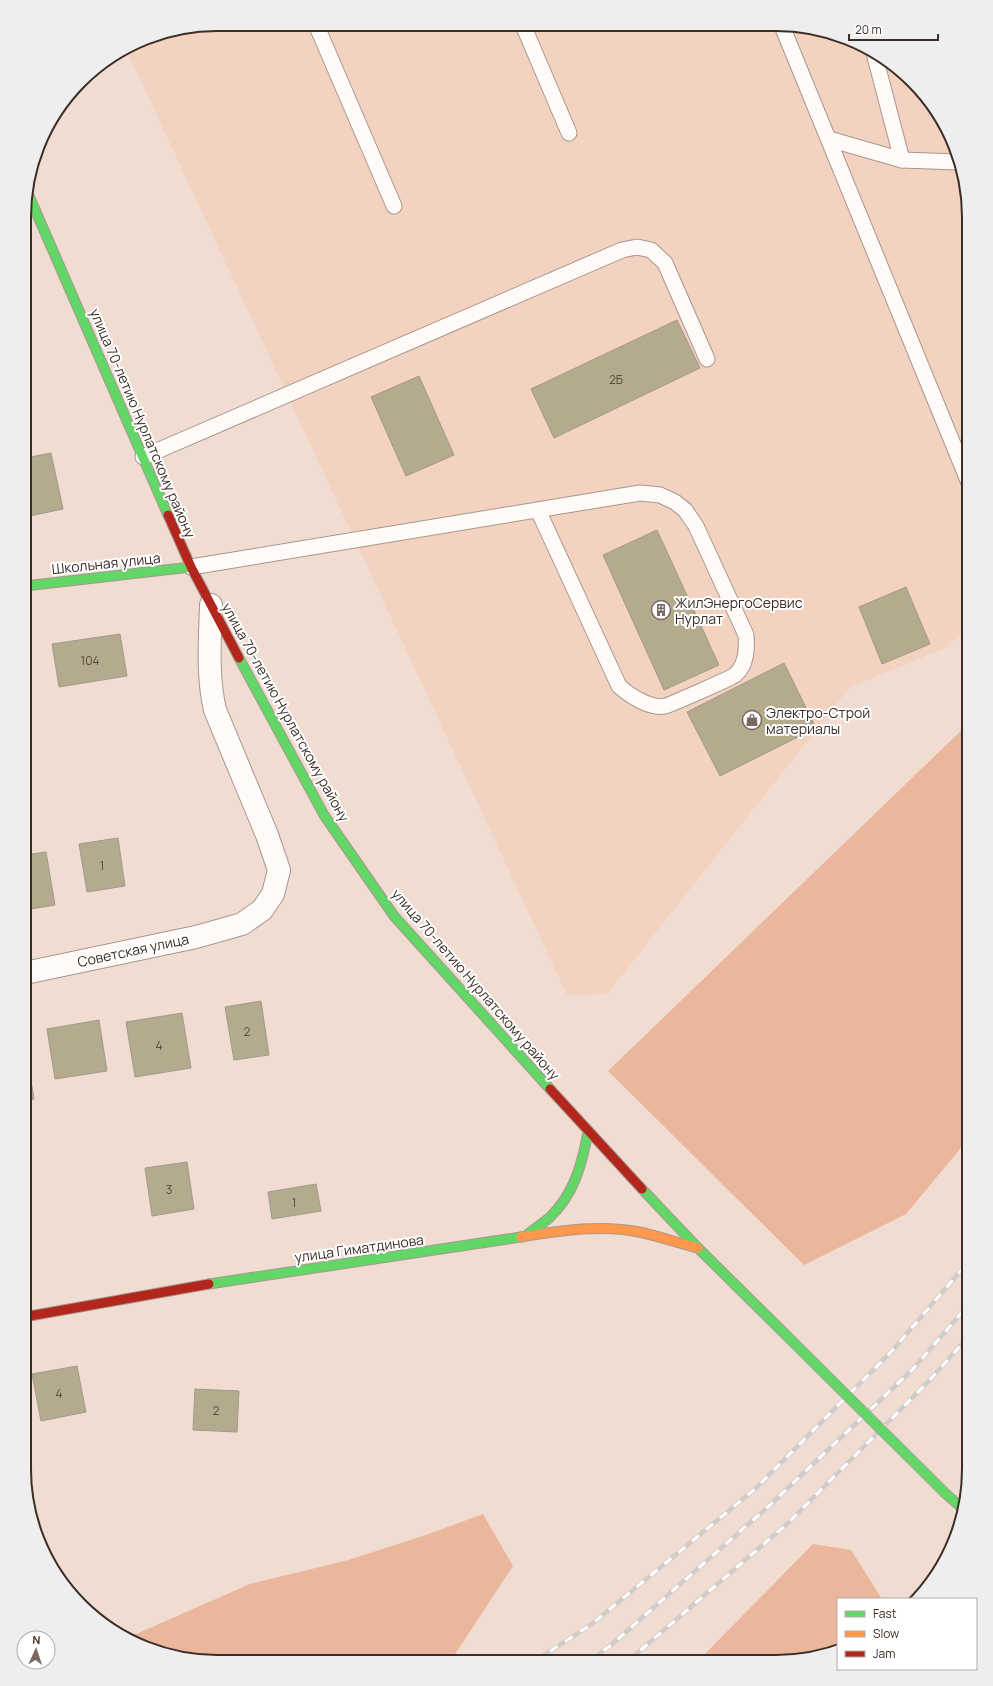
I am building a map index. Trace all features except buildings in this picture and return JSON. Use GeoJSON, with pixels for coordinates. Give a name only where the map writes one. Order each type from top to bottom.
{"type":"FeatureCollection","features":[{"type":"Feature","properties":{"kind":"main road","name":"улица 70-летию Нурлатскому району"},"geometry":{"type":"LineString","coordinates":[[32,202],[190,567],[324,815],[394,916],[588,1132],[698,1248],[958,1505]]}},
{"type":"Feature","properties":{"kind":"main road","name":"Школьная улица"},"geometry":{"type":"LineString","coordinates":[[31,585],[190,567]]}},
{"type":"Feature","properties":{"kind":"main road"},"geometry":{"type":"LineString","coordinates":[[525,1237],[550,1218],[570,1192],[582,1164],[588,1132]]}},
{"type":"Feature","properties":{"kind":"main road","name":"улица Гиматдинова"},"geometry":{"type":"LineString","coordinates":[[31,1316],[202,1285],[566,1230],[602,1229],[638,1232],[698,1248]]}},
{"type":"Feature","properties":{"kind":"street","name":"Советская улица"},"geometry":{"type":"LineString","coordinates":[[31,972],[196,937],[242,924],[262,910],[273,894],[279,870],[267,835],[215,710],[210,691],[209,667],[211,605]]}},
{"type":"Feature","properties":{"kind":"lane"},"geometry":{"type":"LineString","coordinates":[[323,31],[394,206]]}},
{"type":"Feature","properties":{"kind":"lane"},"geometry":{"type":"LineString","coordinates":[[526,31],[569,133]]}},
{"type":"Feature","properties":{"kind":"lane"},"geometry":{"type":"LineString","coordinates":[[784,31],[962,465]]}},
{"type":"Feature","properties":{"kind":"lane"},"geometry":{"type":"LineString","coordinates":[[876,60],[902,160]]}},
{"type":"Feature","properties":{"kind":"lane"},"geometry":{"type":"LineString","coordinates":[[829,139],[902,160],[954,162]]}},
{"type":"Feature","properties":{"kind":"lane"},"geometry":{"type":"LineString","coordinates":[[143,457],[614,253],[637,246],[651,250],[665,263],[707,359]]}},
{"type":"Feature","properties":{"kind":"lane"},"geometry":{"type":"LineString","coordinates":[[190,567],[640,493],[660,495],[675,502],[685,510],[696,526],[746,635],[747,649],[744,663],[735,675],[665,706],[646,703],[631,696],[619,686],[538,510]]}},
{"type":"Feature","properties":{"kind":"shaded area"},"geometry":{"type":"Polygon","coordinates":[[[205,31],[788,31],[824,37],[847,45],[869,56],[889,69],[916,94],[924,104],[937,124],[948,146],[956,169],[962,205],[962,634],[943,649],[850,687],[607,994],[567,995],[128,54],[146,45],[169,37],[205,31]]]}},
{"type":"Feature","properties":{"kind":"shaded area"},"geometry":{"type":"Polygon","coordinates":[[[962,730],[962,1146],[906,1214],[804,1265],[608,1071],[962,730]]]}},
{"type":"Feature","properties":{"kind":"shaded area"},"geometry":{"type":"Polygon","coordinates":[[[483,1514],[513,1566],[455,1655],[205,1655],[169,1649],[133,1635],[250,1584],[348,1560],[426,1535],[483,1514]]]}},
{"type":"Feature","properties":{"kind":"shaded area"},"geometry":{"type":"Polygon","coordinates":[[[813,1544],[851,1550],[881,1598],[837,1598],[837,1645],[824,1649],[788,1655],[704,1655],[813,1544]]]}},
{"type":"Feature","properties":{"kind":"railway"},"geometry":{"type":"LineString","coordinates":[[544,1655],[592,1624],[755,1489],[892,1351],[962,1269]]}},
{"type":"Feature","properties":{"kind":"railway"},"geometry":{"type":"LineString","coordinates":[[597,1655],[610,1646],[770,1505],[913,1369],[962,1312]]}},
{"type":"Feature","properties":{"kind":"railway"},"geometry":{"type":"LineString","coordinates":[[635,1655],[787,1524],[929,1381],[962,1344]]}},
{"type":"Feature","properties":{"kind":"traffic: fast"},"geometry":{"type":"LineString","coordinates":[[32,202],[168,515]]}},
{"type":"Feature","properties":{"kind":"traffic: fast"},"geometry":{"type":"LineString","coordinates":[[31,585],[191,567]]}},
{"type":"Feature","properties":{"kind":"traffic: fast"},"geometry":{"type":"LineString","coordinates":[[239,658],[324,815],[394,916],[550,1089]]}},
{"type":"Feature","properties":{"kind":"traffic: fast"},"geometry":{"type":"LineString","coordinates":[[527,1235],[558,1209],[571,1189],[580,1167],[588,1132]]}},
{"type":"Feature","properties":{"kind":"traffic: fast"},"geometry":{"type":"LineString","coordinates":[[642,1189],[698,1248],[787,1336]]}},
{"type":"Feature","properties":{"kind":"traffic: fast"},"geometry":{"type":"LineString","coordinates":[[209,1284],[521,1237]]}},
{"type":"Feature","properties":{"kind":"traffic: fast"},"geometry":{"type":"LineString","coordinates":[[787,1336],[945,1493]]}},
{"type":"Feature","properties":{"kind":"traffic: fast"},"geometry":{"type":"LineString","coordinates":[[945,1493],[958,1505]]}},
{"type":"Feature","properties":{"kind":"traffic: slow"},"geometry":{"type":"LineString","coordinates":[[521,1237],[595,1228],[624,1230],[646,1234],[698,1248]]}},
{"type":"Feature","properties":{"kind":"traffic: jam"},"geometry":{"type":"LineString","coordinates":[[168,515],[191,567],[239,658]]}},
{"type":"Feature","properties":{"kind":"traffic: jam"},"geometry":{"type":"LineString","coordinates":[[550,1089],[642,1189]]}},
{"type":"Feature","properties":{"kind":"traffic: jam"},"geometry":{"type":"LineString","coordinates":[[31,1316],[209,1284]]}},
{"type":"Feature","properties":{"kind":"place","name":"ЖилЭнергоСервис Нурлат"},"geometry":{"type":"Point","coordinates":[661,610]}},
{"type":"Feature","properties":{"kind":"place","name":"Электро-Строй материалы"},"geometry":{"type":"Point","coordinates":[752,720]}}]}
